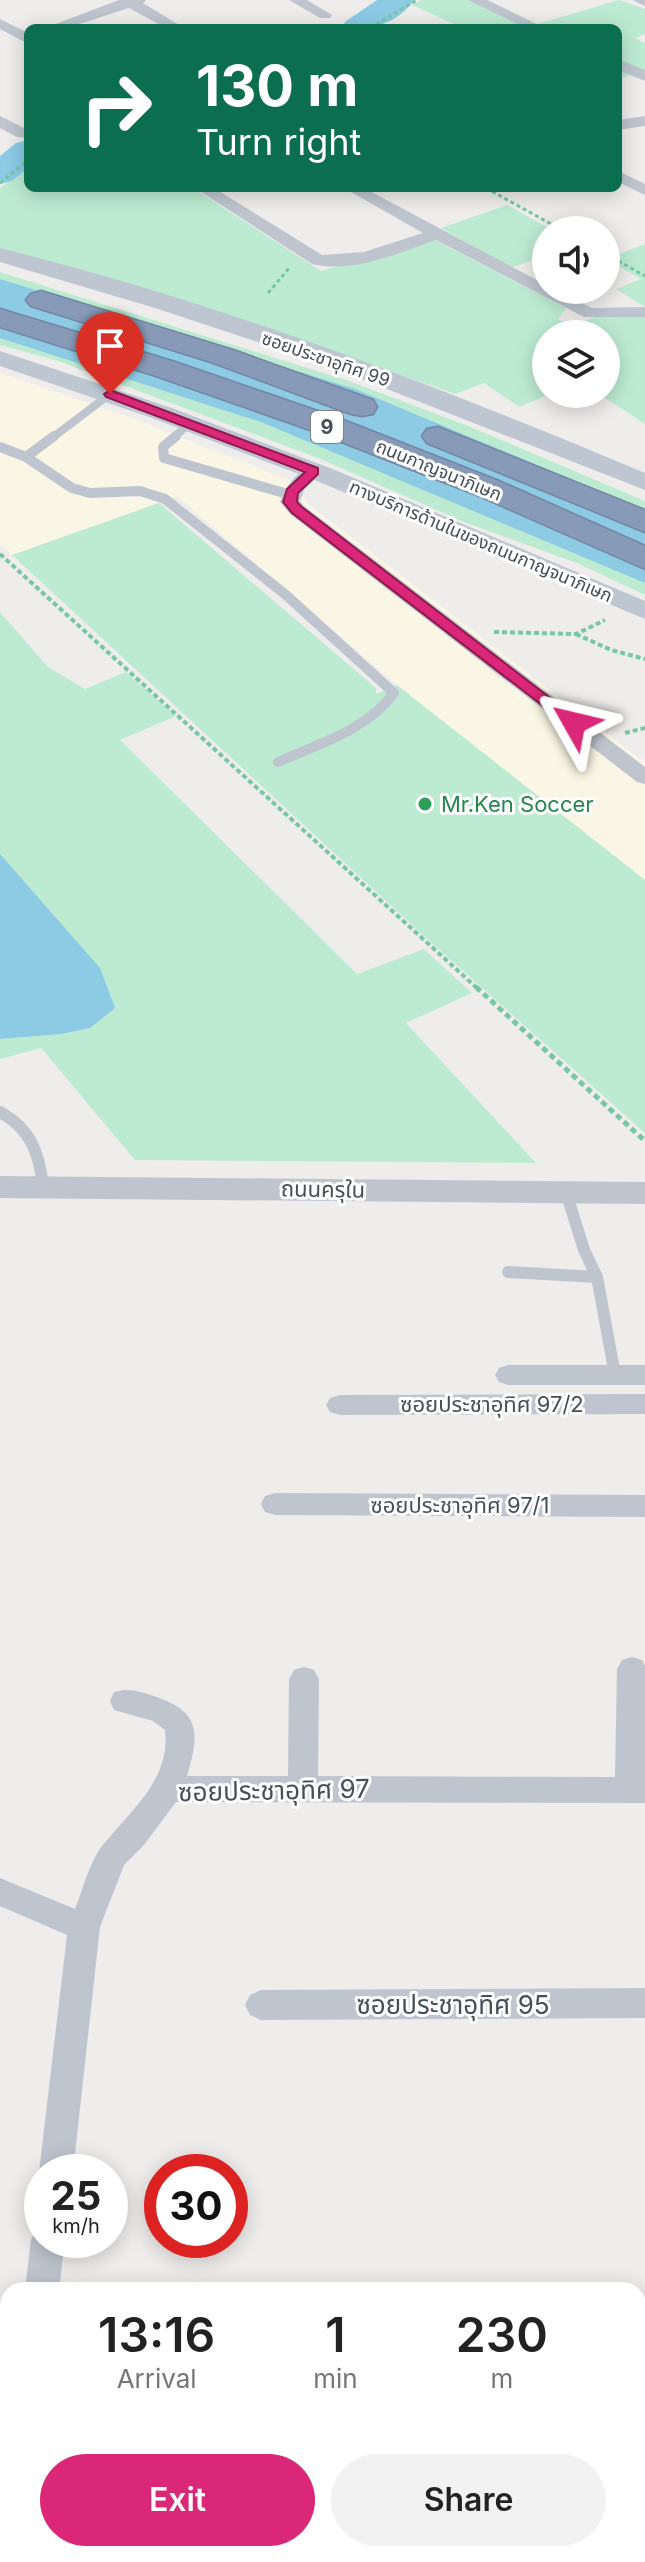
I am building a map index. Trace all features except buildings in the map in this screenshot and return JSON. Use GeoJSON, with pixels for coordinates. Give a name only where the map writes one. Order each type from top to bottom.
{"type":"FeatureCollection","features":[{"type":"Feature","properties":{"kind":"highway","name":"ถนนกาญจนาภิเษก"},"geometry":{"type":"LineString","coordinates":[[0,289],[222,356],[403,422],[645,522]]}},
{"type":"Feature","properties":{"kind":"highway","name":"ถนนกาญจนาภิเษก"},"geometry":{"type":"LineString","coordinates":[[0,318],[207,384],[408,456],[645,559]]}},
{"type":"Feature","properties":{"kind":"main road","name":"ซอยประชาอุทิศ 99"},"geometry":{"type":"LineString","coordinates":[[0,255],[146,298],[342,364],[480,415],[645,482]]}},
{"type":"Feature","properties":{"kind":"main road","name":"ทางบริการด้านในของถนนกาญจนาภิเษก"},"geometry":{"type":"LineString","coordinates":[[0,358],[110,394],[314,471],[637,607]]}},
{"type":"Feature","properties":{"kind":"street"},"geometry":{"type":"LineString","coordinates":[[296,0],[325,15]]}},
{"type":"Feature","properties":{"kind":"street"},"geometry":{"type":"LineString","coordinates":[[475,0],[529,24]]}},
{"type":"Feature","properties":{"kind":"street"},"geometry":{"type":"LineString","coordinates":[[64,24],[132,1],[170,24]]}},
{"type":"Feature","properties":{"kind":"street"},"geometry":{"type":"LineString","coordinates":[[0,23],[24,35]]}},
{"type":"Feature","properties":{"kind":"street"},"geometry":{"type":"LineString","coordinates":[[0,45],[24,38]]}},
{"type":"Feature","properties":{"kind":"street"},"geometry":{"type":"LineString","coordinates":[[622,66],[645,76]]}},
{"type":"Feature","properties":{"kind":"street"},"geometry":{"type":"LineString","coordinates":[[0,121],[23,134]]}},
{"type":"Feature","properties":{"kind":"street"},"geometry":{"type":"LineString","coordinates":[[622,124],[645,121]]}},
{"type":"Feature","properties":{"kind":"street"},"geometry":{"type":"LineString","coordinates":[[622,178],[645,190]]}},
{"type":"Feature","properties":{"kind":"street"},"geometry":{"type":"LineString","coordinates":[[209,192],[318,260],[338,262],[369,256],[439,233]]}},
{"type":"Feature","properties":{"kind":"street"},"geometry":{"type":"LineString","coordinates":[[360,192],[577,308],[590,313],[645,312]]}},
{"type":"Feature","properties":{"kind":"street"},"geometry":{"type":"LineString","coordinates":[[314,471],[298,484],[290,502],[308,521],[645,777]]}},
{"type":"Feature","properties":{"kind":"street","name":"ถนนครุใน"},"geometry":{"type":"LineString","coordinates":[[0,1187],[645,1193]]}},
{"type":"Feature","properties":{"kind":"street"},"geometry":{"type":"LineString","coordinates":[[508,1375],[645,1375]]}},
{"type":"Feature","properties":{"kind":"street","name":"ซอยประชาอุทิศ 97/2"},"geometry":{"type":"LineString","coordinates":[[340,1405],[645,1404]]}},
{"type":"Feature","properties":{"kind":"street","name":"ซอยประชาอุทิศ 97/1"},"geometry":{"type":"LineString","coordinates":[[275,1504],[645,1506]]}},
{"type":"Feature","properties":{"kind":"street"},"geometry":{"type":"LineString","coordinates":[[632,1669],[637,1790]]}},
{"type":"Feature","properties":{"kind":"street"},"geometry":{"type":"LineString","coordinates":[[303,1789],[304,1679]]}},
{"type":"Feature","properties":{"kind":"street"},"geometry":{"type":"LineString","coordinates":[[125,1701],[160,1709],[181,1727],[183,1737],[168,1789]]}},
{"type":"Feature","properties":{"kind":"street","name":"ซอยประชาอุทิศ 97"},"geometry":{"type":"LineString","coordinates":[[58,2154],[84,1927],[112,1857],[133,1836],[168,1789],[637,1790]]}},
{"type":"Feature","properties":{"kind":"street"},"geometry":{"type":"LineString","coordinates":[[0,1892],[84,1927]]}},
{"type":"Feature","properties":{"kind":"street","name":"ซอยประชาอุทิศ 95"},"geometry":{"type":"LineString","coordinates":[[261,2005],[645,2003]]}},
{"type":"Feature","properties":{"kind":"street"},"geometry":{"type":"LineString","coordinates":[[43,2282],[46,2258]]}},
{"type":"Feature","properties":{"kind":"lane"},"geometry":{"type":"LineString","coordinates":[[26,457],[110,394]]}},
{"type":"Feature","properties":{"kind":"lane"},"geometry":{"type":"LineString","coordinates":[[189,424],[163,447],[164,458],[291,495]]}},
{"type":"Feature","properties":{"kind":"lane"},"geometry":{"type":"LineString","coordinates":[[0,447],[26,457],[72,488],[90,493],[140,491],[165,499],[286,595],[394,693],[388,704],[369,718],[278,762]]}},
{"type":"Feature","properties":{"kind":"lane"},"geometry":{"type":"LineString","coordinates":[[0,1112],[14,1119],[39,1149],[43,1186]]}},
{"type":"Feature","properties":{"kind":"lane"},"geometry":{"type":"LineString","coordinates":[[566,1192],[584,1250],[597,1277],[615,1375]]}},
{"type":"Feature","properties":{"kind":"lane"},"geometry":{"type":"LineString","coordinates":[[508,1272],[597,1277]]}},
{"type":"Feature","properties":{"kind":"path"},"geometry":{"type":"LineString","coordinates":[[377,24],[417,0]]}},
{"type":"Feature","properties":{"kind":"path"},"geometry":{"type":"LineString","coordinates":[[0,183],[24,163]]}},
{"type":"Feature","properties":{"kind":"path"},"geometry":{"type":"LineString","coordinates":[[493,192],[537,216]]}},
{"type":"Feature","properties":{"kind":"path"},"geometry":{"type":"LineString","coordinates":[[268,293],[287,268],[318,260]]}},
{"type":"Feature","properties":{"kind":"path"},"geometry":{"type":"LineString","coordinates":[[620,262],[645,276]]}},
{"type":"Feature","properties":{"kind":"path"},"geometry":{"type":"LineString","coordinates":[[0,554],[184,718],[384,905],[645,1141]]}},
{"type":"Feature","properties":{"kind":"path"},"geometry":{"type":"LineString","coordinates":[[576,634],[637,607]]}},
{"type":"Feature","properties":{"kind":"path"},"geometry":{"type":"LineString","coordinates":[[459,635],[485,631],[576,634],[611,650],[645,659]]}},
{"type":"Feature","properties":{"kind":"shaded area"},"geometry":{"type":"Polygon","coordinates":[[[0,373],[126,416],[294,482],[307,503],[641,760],[645,758],[645,880],[397,685],[177,496],[12,555],[0,544],[0,373]]]}},
{"type":"Feature","properties":{"kind":"green space"},"geometry":{"type":"Polygon","coordinates":[[[421,0],[487,0],[537,24],[454,24],[412,5],[421,0]]]}},
{"type":"Feature","properties":{"kind":"green space"},"geometry":{"type":"Polygon","coordinates":[[[619,0],[645,9],[645,34],[635,38],[645,43],[645,69],[622,78],[622,24],[537,24],[619,0]]]}},
{"type":"Feature","properties":{"kind":"green space"},"geometry":{"type":"Polygon","coordinates":[[[24,169],[24,192],[199,192],[321,271],[435,240],[532,290],[532,304],[558,304],[566,308],[560,320],[532,320],[532,402],[519,407],[484,383],[455,394],[264,327],[0,250],[0,188],[24,169]]]}},
{"type":"Feature","properties":{"kind":"green space"},"geometry":{"type":"Polygon","coordinates":[[[507,205],[532,219],[532,260],[511,268],[441,228],[507,205]]]}},
{"type":"Feature","properties":{"kind":"green space"},"geometry":{"type":"Polygon","coordinates":[[[645,244],[645,307],[620,291],[620,287],[641,279],[620,267],[620,254],[645,244]]]}},
{"type":"Feature","properties":{"kind":"green space"},"geometry":{"type":"Polygon","coordinates":[[[0,272],[349,381],[471,427],[645,501],[645,595],[577,563],[464,522],[318,458],[58,361],[0,345],[0,272]]]}},
{"type":"Feature","properties":{"kind":"green space"},"geometry":{"type":"Polygon","coordinates":[[[645,314],[645,424],[620,408],[620,320],[587,320],[597,316],[645,314]]]}},
{"type":"Feature","properties":{"kind":"green space"},"geometry":{"type":"Polygon","coordinates":[[[159,503],[376,688],[376,694],[397,685],[645,880],[645,1133],[427,939],[12,555],[159,503]]]}},
{"type":"Feature","properties":{"kind":"green space"},"geometry":{"type":"Polygon","coordinates":[[[0,612],[48,667],[85,689],[126,672],[176,716],[120,740],[357,974],[424,949],[472,993],[406,1023],[536,1163],[135,1160],[41,1048],[0,1059],[0,1039],[62,1034],[90,1028],[0,854],[0,612]]]}},
{"type":"Feature","properties":{"kind":"water"},"geometry":{"type":"Polygon","coordinates":[[[0,279],[355,389],[645,510],[645,583],[261,422],[0,338],[0,279]]]}},
{"type":"Feature","properties":{"kind":"water"},"geometry":{"type":"Polygon","coordinates":[[[0,854],[100,968],[115,1008],[90,1028],[62,1034],[0,1039],[0,854]]]}},
{"type":"Feature","properties":{"kind":"waterway"},"geometry":{"type":"LineString","coordinates":[[363,24],[398,0]]}},
{"type":"Feature","properties":{"kind":"waterway"},"geometry":{"type":"LineString","coordinates":[[0,174],[24,153]]}},
{"type":"Feature","properties":{"kind":"place","name":"Mr.Ken Soccer"},"geometry":{"type":"Point","coordinates":[425,804]}},
{"type":"Feature","properties":{"kind":"route"},"geometry":{"type":"LineString","coordinates":[[110,394],[314,471],[298,484],[290,502],[308,521],[574,723]]}}]}
